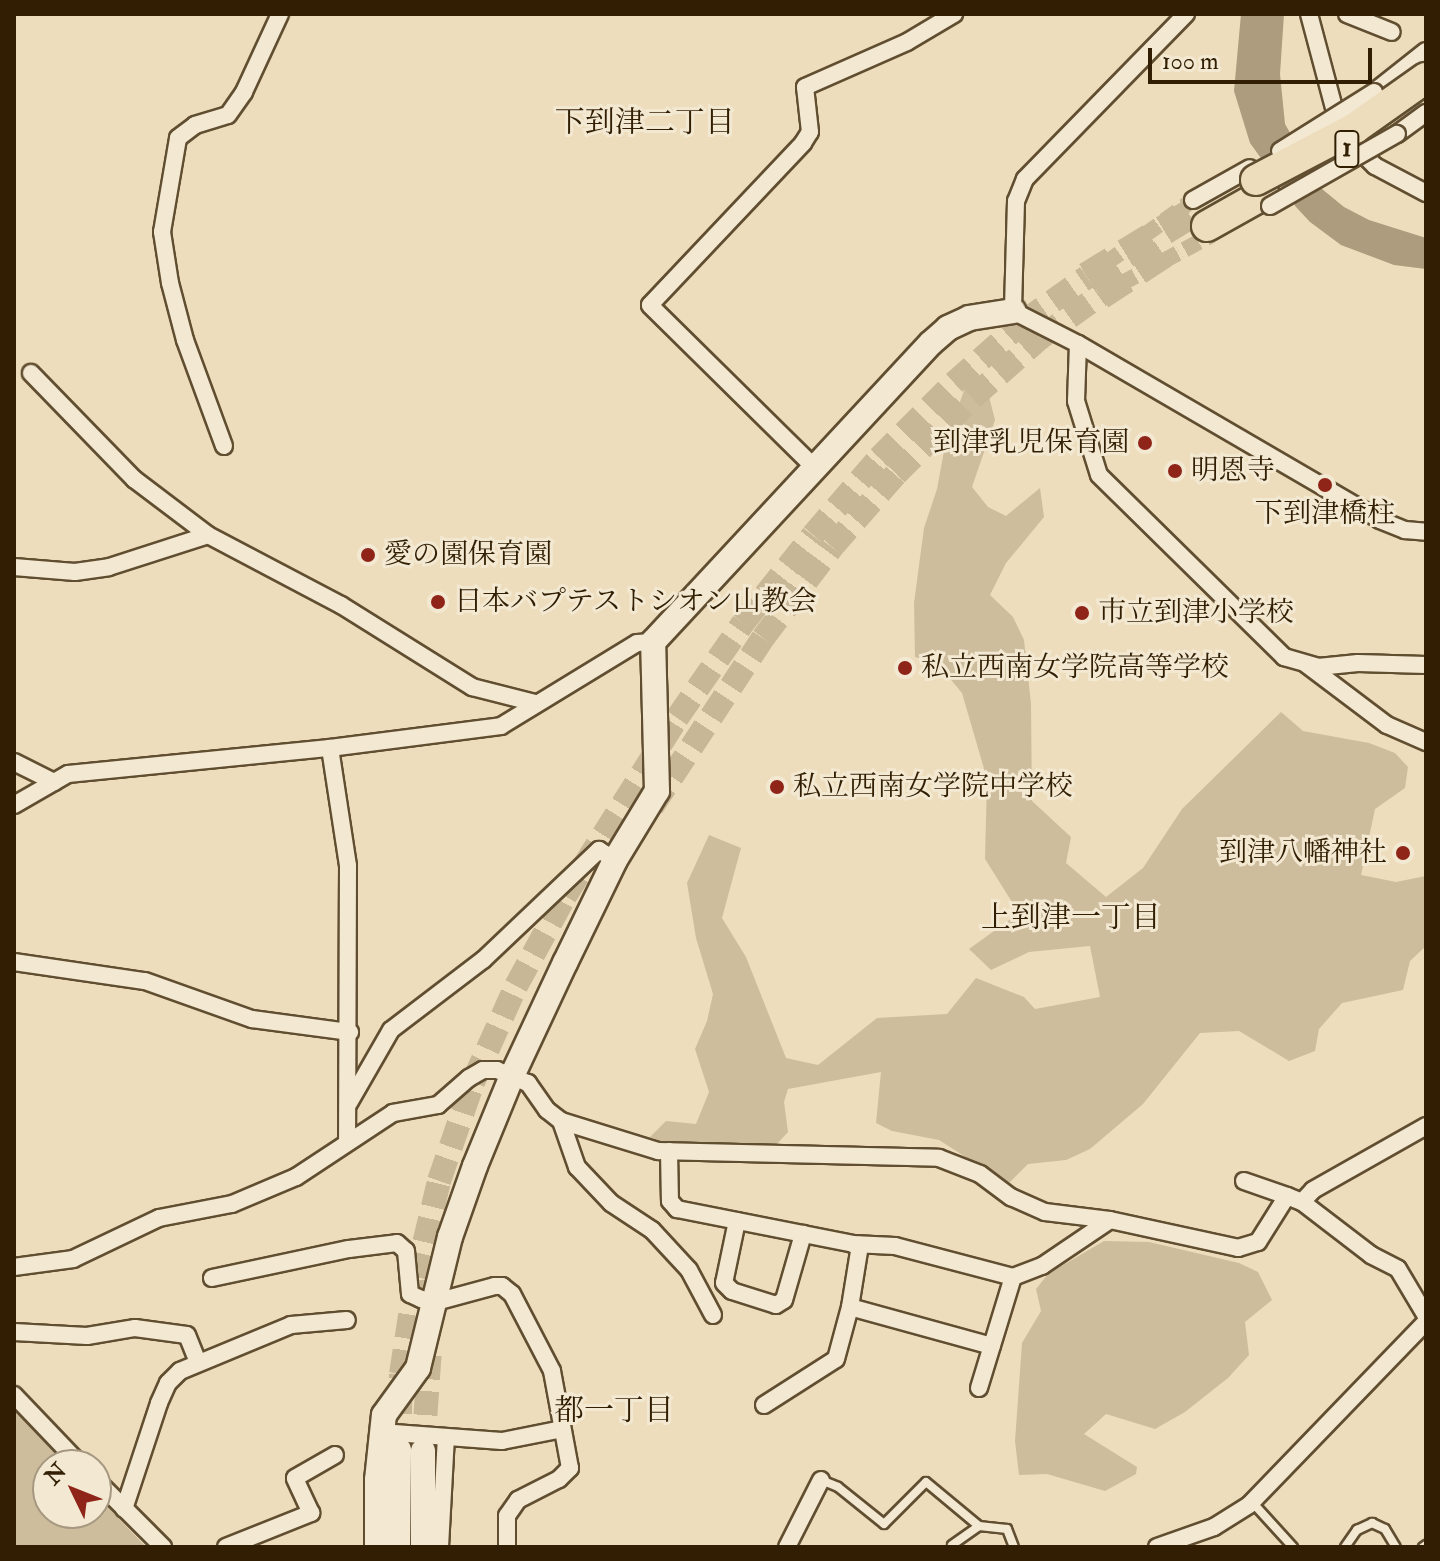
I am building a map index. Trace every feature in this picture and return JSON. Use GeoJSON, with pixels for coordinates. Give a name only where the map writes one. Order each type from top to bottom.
{"type":"FeatureCollection","features":[{"type":"Feature","properties":{"kind":"highway"},"geometry":{"type":"LineString","coordinates":[[1203,217],[1260,187],[1355,128],[1426,78]]}},
{"type":"Feature","properties":{"kind":"highway","name":"1"},"geometry":{"type":"LineString","coordinates":[[1260,187],[1361,141],[1426,96]]}},
{"type":"Feature","properties":{"kind":"street"},"geometry":{"type":"LineString","coordinates":[[224,446],[185,340],[170,283],[162,232],[178,138],[195,125],[228,115],[244,92],[280,14]]}},
{"type":"Feature","properties":{"kind":"street"},"geometry":{"type":"LineString","coordinates":[[813,466],[650,305],[803,143],[810,132],[805,87],[907,42],[954,14]]}},
{"type":"Feature","properties":{"kind":"street"},"geometry":{"type":"LineString","coordinates":[[1013,311],[1016,201],[1025,179],[1186,14]]}},
{"type":"Feature","properties":{"kind":"street"},"geometry":{"type":"LineString","coordinates":[[1309,14],[1334,108],[1351,142],[1375,166],[1426,193]]}},
{"type":"Feature","properties":{"kind":"street"},"geometry":{"type":"LineString","coordinates":[[1347,14],[1392,32]]}},
{"type":"Feature","properties":{"kind":"street"},"geometry":{"type":"LineString","coordinates":[[1260,187],[1426,51]]}},
{"type":"Feature","properties":{"kind":"street"},"geometry":{"type":"LineString","coordinates":[[1260,187],[1397,134],[1426,113]]}},
{"type":"Feature","properties":{"kind":"street"},"geometry":{"type":"LineString","coordinates":[[377,1547],[381,1432],[389,1404],[413,1379],[418,1368],[450,1237],[512,1076],[615,860],[657,791],[653,642],[813,466],[948,328],[969,318],[1013,311],[1078,344],[1346,502],[1405,530],[1426,532]]}},
{"type":"Feature","properties":{"kind":"street"},"geometry":{"type":"LineString","coordinates":[[1078,344],[1076,401],[1099,475],[1284,657],[1318,667],[1358,663],[1426,665]]}},
{"type":"Feature","properties":{"kind":"street"},"geometry":{"type":"LineString","coordinates":[[31,373],[134,479],[208,535],[341,605],[472,687],[535,703]]}},
{"type":"Feature","properties":{"kind":"street"},"geometry":{"type":"LineString","coordinates":[[14,567],[75,572],[109,567],[208,535]]}},
{"type":"Feature","properties":{"kind":"street"},"geometry":{"type":"LineString","coordinates":[[14,805],[68,774],[330,748],[501,726],[535,703],[568,689],[637,643],[653,642]]}},
{"type":"Feature","properties":{"kind":"street"},"geometry":{"type":"LineString","coordinates":[[1304,663],[1387,725],[1426,742]]}},
{"type":"Feature","properties":{"kind":"street"},"geometry":{"type":"LineString","coordinates":[[330,748],[348,866],[350,1032],[347,1141]]}},
{"type":"Feature","properties":{"kind":"street"},"geometry":{"type":"LineString","coordinates":[[14,762],[54,782]]}},
{"type":"Feature","properties":{"kind":"street"},"geometry":{"type":"LineString","coordinates":[[348,1105],[391,1030],[483,960],[599,850],[615,860]]}},
{"type":"Feature","properties":{"kind":"street"},"geometry":{"type":"LineString","coordinates":[[14,962],[145,981],[252,1019],[350,1032]]}},
{"type":"Feature","properties":{"kind":"street"},"geometry":{"type":"LineString","coordinates":[[14,1267],[73,1259],[159,1218],[232,1204],[296,1177],[393,1113],[438,1105],[483,1070],[497,1070],[528,1083],[547,1110],[561,1121],[645,1147],[669,1151],[939,1158],[980,1174],[1011,1197],[1045,1212],[1110,1220],[1238,1248],[1258,1242],[1294,1199],[1426,1126]]}},
{"type":"Feature","properties":{"kind":"street"},"geometry":{"type":"LineString","coordinates":[[561,1121],[577,1167],[611,1203],[652,1230],[689,1270],[713,1315]]}},
{"type":"Feature","properties":{"kind":"street"},"geometry":{"type":"LineString","coordinates":[[669,1151],[670,1201],[677,1209],[860,1245],[895,1246],[1013,1277],[1042,1266],[1110,1220]]}},
{"type":"Feature","properties":{"kind":"street"},"geometry":{"type":"LineString","coordinates":[[1157,1547],[1214,1527],[1252,1502],[1426,1319],[1398,1269],[1371,1255],[1294,1199],[1244,1181]]}},
{"type":"Feature","properties":{"kind":"street"},"geometry":{"type":"LineString","coordinates":[[737,1221],[724,1283],[732,1291],[776,1305],[784,1300],[803,1234]]}},
{"type":"Feature","properties":{"kind":"street"},"geometry":{"type":"LineString","coordinates":[[212,1278],[349,1249],[397,1243],[406,1251],[410,1294],[432,1303],[495,1286],[502,1286],[512,1294],[552,1371],[570,1468],[559,1479],[518,1500],[507,1516],[507,1547]]}},
{"type":"Feature","properties":{"kind":"street"},"geometry":{"type":"LineString","coordinates":[[764,1405],[836,1359],[850,1307],[860,1245]]}},
{"type":"Feature","properties":{"kind":"street"},"geometry":{"type":"LineString","coordinates":[[979,1388],[1013,1277]]}},
{"type":"Feature","properties":{"kind":"street"},"geometry":{"type":"LineString","coordinates":[[850,1307],[992,1346]]}},
{"type":"Feature","properties":{"kind":"street"},"geometry":{"type":"LineString","coordinates":[[124,1509],[168,1383],[198,1362],[291,1325],[347,1320]]}},
{"type":"Feature","properties":{"kind":"street"},"geometry":{"type":"LineString","coordinates":[[14,1332],[87,1336],[135,1328],[187,1335],[198,1362]]}},
{"type":"Feature","properties":{"kind":"street"},"geometry":{"type":"LineString","coordinates":[[14,1395],[66,1449]]}},
{"type":"Feature","properties":{"kind":"street"},"geometry":{"type":"LineString","coordinates":[[381,1432],[502,1441],[562,1429]]}},
{"type":"Feature","properties":{"kind":"street"},"geometry":{"type":"LineString","coordinates":[[440,1547],[446,1437]]}},
{"type":"Feature","properties":{"kind":"street"},"geometry":{"type":"LineString","coordinates":[[398,1547],[411,1450],[423,1547]]}},
{"type":"Feature","properties":{"kind":"street"},"geometry":{"type":"LineString","coordinates":[[226,1547],[311,1513],[295,1478],[335,1455]]}},
{"type":"Feature","properties":{"kind":"street"},"geometry":{"type":"LineString","coordinates":[[787,1547],[821,1480]]}},
{"type":"Feature","properties":{"kind":"street"},"geometry":{"type":"LineString","coordinates":[[112,1497],[163,1547]]}},
{"type":"Feature","properties":{"kind":"lane"},"geometry":{"type":"LineString","coordinates":[[821,1480],[838,1487],[884,1524],[926,1482],[979,1526],[1007,1529],[1014,1547]]}},
{"type":"Feature","properties":{"kind":"lane"},"geometry":{"type":"LineString","coordinates":[[1252,1502],[1293,1547]]}},
{"type":"Feature","properties":{"kind":"lane"},"geometry":{"type":"LineString","coordinates":[[1345,1547],[1357,1530],[1372,1523],[1385,1529],[1396,1547]]}},
{"type":"Feature","properties":{"kind":"lane"},"geometry":{"type":"LineString","coordinates":[[952,1545],[979,1526]]}},
{"type":"Feature","properties":{"kind":"shaded area"},"geometry":{"type":"Polygon","coordinates":[[[1241,14],[1284,14],[1280,74],[1285,124],[1322,189],[1344,207],[1369,220],[1426,238],[1426,269],[1394,265],[1341,245],[1310,222],[1296,207],[1250,143],[1234,91],[1241,14]]]}},
{"type":"Feature","properties":{"kind":"shaded area"},"geometry":{"type":"Polygon","coordinates":[[[983,373],[995,420],[972,487],[988,507],[1006,516],[1040,488],[1044,517],[1006,563],[990,595],[1013,617],[1024,640],[1031,704],[1032,801],[1071,837],[1066,863],[1106,897],[1143,868],[1182,809],[1281,712],[1303,731],[1369,743],[1395,753],[1408,767],[1405,788],[1375,809],[1361,875],[1396,882],[1426,876],[1426,946],[1410,961],[1403,990],[1342,1003],[1319,1029],[1315,1051],[1289,1061],[1239,1031],[1200,1033],[1143,1104],[1090,1149],[1066,1160],[1028,1164],[1008,1184],[939,1140],[892,1131],[876,1123],[881,1072],[788,1089],[784,1102],[788,1132],[776,1145],[671,1145],[650,1137],[666,1121],[696,1124],[709,1092],[695,1049],[707,1021],[713,994],[696,938],[687,883],[709,835],[741,848],[722,918],[746,957],[786,1058],[818,1065],[877,1018],[947,1014],[976,978],[1024,997],[1035,1009],[1100,997],[1090,946],[1029,952],[991,970],[969,949],[1019,913],[985,859],[987,779],[962,693],[937,663],[915,657],[914,603],[924,528],[937,489],[946,440],[965,388],[983,373]]]}},
{"type":"Feature","properties":{"kind":"shaded area"},"geometry":{"type":"Polygon","coordinates":[[[1104,1241],[1149,1242],[1239,1263],[1258,1272],[1272,1300],[1245,1322],[1249,1355],[1228,1378],[1185,1412],[1155,1429],[1106,1414],[1084,1434],[1137,1467],[1136,1474],[1105,1491],[1047,1474],[1019,1475],[1015,1441],[1022,1343],[1041,1311],[1036,1289],[1048,1274],[1104,1241]]]}},
{"type":"Feature","properties":{"kind":"shaded area"},"geometry":{"type":"Polygon","coordinates":[[[14,1410],[53,1449],[32,1449],[32,1529],[112,1529],[112,1512],[146,1547],[14,1547],[14,1410]]]}},
{"type":"Feature","properties":{"kind":"tunnel"},"geometry":{"type":"LineString","coordinates":[[1087,277],[1193,200]]}},
{"type":"Feature","properties":{"kind":"tunnel"},"geometry":{"type":"LineString","coordinates":[[1087,277],[1200,208]]}},
{"type":"Feature","properties":{"kind":"tunnel"},"geometry":{"type":"LineString","coordinates":[[1100,295],[1212,235]]}},
{"type":"Feature","properties":{"kind":"tunnel"},"geometry":{"type":"LineString","coordinates":[[1100,295],[1175,246]]}},
{"type":"Feature","properties":{"kind":"tunnel"},"geometry":{"type":"LineString","coordinates":[[399,1450],[401,1374],[416,1277],[439,1181],[473,1082],[516,986],[565,896],[677,718],[743,623],[813,535],[879,458],[954,383],[1023,322],[1087,277]]}},
{"type":"Feature","properties":{"kind":"tunnel"},"geometry":{"type":"LineString","coordinates":[[652,807],[763,638],[832,547],[896,474],[972,398],[1040,338],[1100,295]]}},
{"type":"Feature","properties":{"kind":"tunnel"},"geometry":{"type":"LineString","coordinates":[[423,1451],[430,1347]]}},
{"type":"Feature","properties":{"kind":"place","name":"到津乳児保育園"},"geometry":{"type":"Point","coordinates":[1145,443]}},
{"type":"Feature","properties":{"kind":"place","name":"明恩寺"},"geometry":{"type":"Point","coordinates":[1175,471]}},
{"type":"Feature","properties":{"kind":"place","name":"下到津橋柱"},"geometry":{"type":"Point","coordinates":[1325,485]}},
{"type":"Feature","properties":{"kind":"place","name":"愛の園保育園"},"geometry":{"type":"Point","coordinates":[368,555]}},
{"type":"Feature","properties":{"kind":"place","name":"日本バプテストシオン山教会"},"geometry":{"type":"Point","coordinates":[438,602]}},
{"type":"Feature","properties":{"kind":"place","name":"市立到津小学校"},"geometry":{"type":"Point","coordinates":[1082,613]}},
{"type":"Feature","properties":{"kind":"place","name":"私立西南女学院高等学校"},"geometry":{"type":"Point","coordinates":[905,668]}},
{"type":"Feature","properties":{"kind":"place","name":"私立西南女学院中学校"},"geometry":{"type":"Point","coordinates":[777,787]}},
{"type":"Feature","properties":{"kind":"place","name":"到津八幡神社"},"geometry":{"type":"Point","coordinates":[1403,853]}},
{"type":"Feature","properties":{"kind":"district","name":"下到津二丁目"},"geometry":{"type":"Point","coordinates":[645,123]}},
{"type":"Feature","properties":{"kind":"district","name":"上到津一丁目"},"geometry":{"type":"Point","coordinates":[1071,918]}},
{"type":"Feature","properties":{"kind":"district","name":"都一丁目"},"geometry":{"type":"Point","coordinates":[614,1411]}}]}
